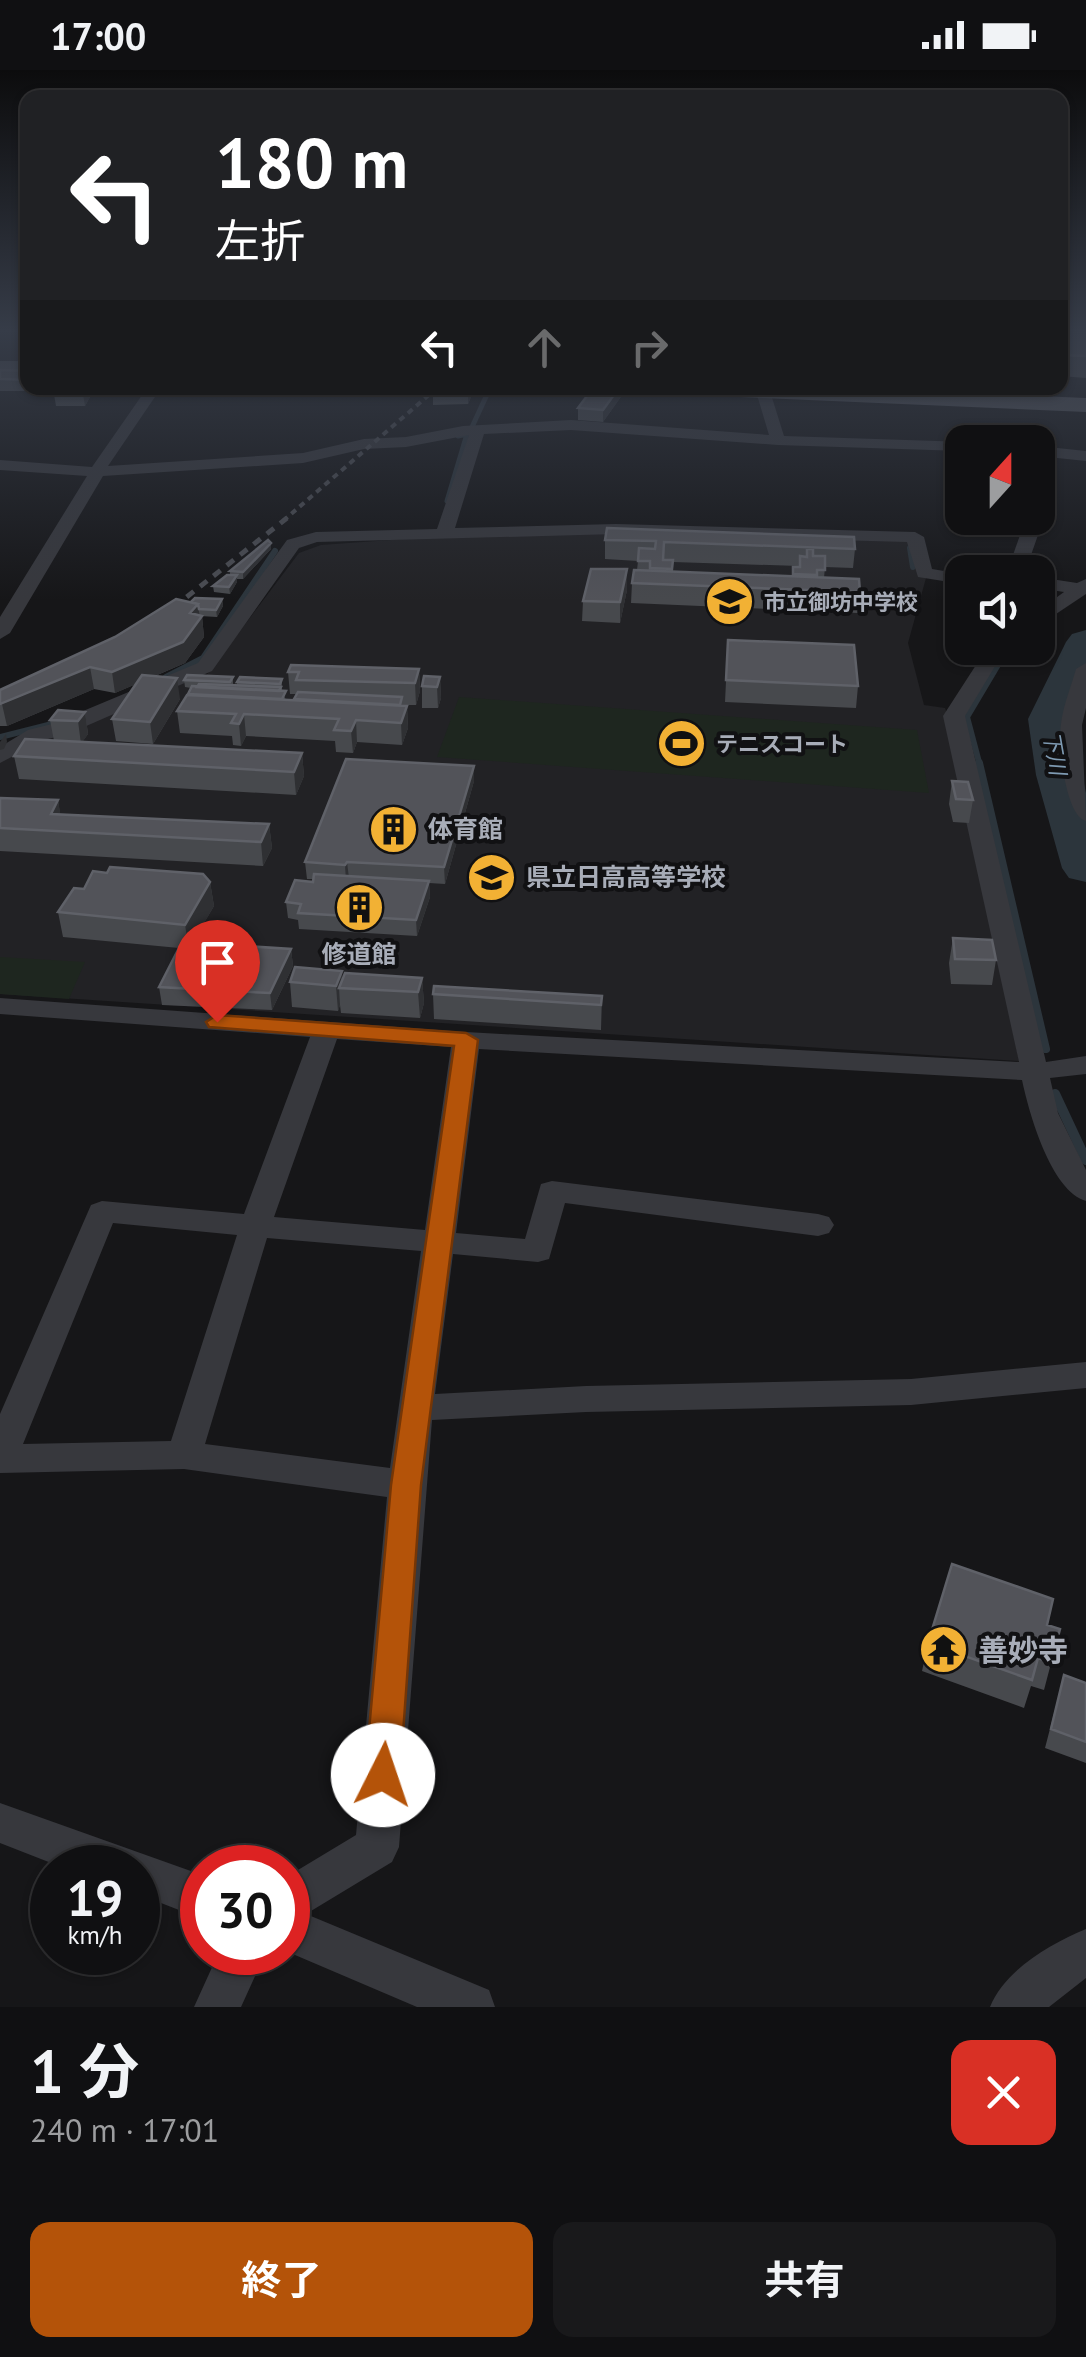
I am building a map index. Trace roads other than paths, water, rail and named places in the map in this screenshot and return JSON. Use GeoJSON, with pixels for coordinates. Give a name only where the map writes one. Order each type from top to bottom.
{"type":"FeatureCollection","features":[{"type":"Feature","properties":{"kind":"street"},"geometry":{"type":"LineString","coordinates":[[0,634],[6,611],[97,473],[108,447],[134,420]]}},
{"type":"Feature","properties":{"kind":"street"},"geometry":{"type":"LineString","coordinates":[[772,420],[778,440]]}},
{"type":"Feature","properties":{"kind":"street"},"geometry":{"type":"LineString","coordinates":[[0,465],[97,473],[303,458],[364,444],[406,442],[470,431],[571,425],[778,440],[945,445]]}},
{"type":"Feature","properties":{"kind":"street"},"geometry":{"type":"LineString","coordinates":[[445,532],[470,431]]}},
{"type":"Feature","properties":{"kind":"street"},"geometry":{"type":"LineString","coordinates":[[1055,453],[1086,456]]}},
{"type":"Feature","properties":{"kind":"street"},"geometry":{"type":"LineString","coordinates":[[0,756],[36,735],[60,729],[205,668],[292,544],[316,536],[616,529],[915,536],[924,573],[945,576]]}},
{"type":"Feature","properties":{"kind":"street"},"geometry":{"type":"LineString","coordinates":[[1055,588],[1080,591]]}},
{"type":"Feature","properties":{"kind":"street"},"geometry":{"type":"LineString","coordinates":[[1055,608],[1080,591]]}},
{"type":"Feature","properties":{"kind":"street"},"geometry":{"type":"LineString","coordinates":[[986,665],[954,716],[1044,1113],[1068,1168],[1086,1191]]}},
{"type":"Feature","properties":{"kind":"street"},"geometry":{"type":"LineString","coordinates":[[1086,669],[1071,725],[1078,792],[1086,814]]}},
{"type":"Feature","properties":{"kind":"street"},"geometry":{"type":"LineString","coordinates":[[0,1006],[466,1040],[1034,1072],[1086,1066]]}},
{"type":"Feature","properties":{"kind":"street"},"geometry":{"type":"LineString","coordinates":[[184,1455],[254,1227],[326,1030]]}},
{"type":"Feature","properties":{"kind":"street"},"geometry":{"type":"LineString","coordinates":[[310,1887],[377,1848],[406,1485],[466,1040]]}},
{"type":"Feature","properties":{"kind":"street"},"geometry":{"type":"LineString","coordinates":[[406,1485],[184,1455],[0,1458],[102,1212],[439,1239],[538,1251],[552,1191],[818,1225]]}},
{"type":"Feature","properties":{"kind":"street"},"geometry":{"type":"LineString","coordinates":[[416,1408],[586,1399],[910,1392],[1086,1376]]}},
{"type":"Feature","properties":{"kind":"street"},"geometry":{"type":"LineString","coordinates":[[0,1823],[60,1845]]}},
{"type":"Feature","properties":{"kind":"street"},"geometry":{"type":"LineString","coordinates":[[310,1938],[472,2007]]}},
{"type":"Feature","properties":{"kind":"street"},"geometry":{"type":"LineString","coordinates":[[1012,2007],[1057,1969],[1086,1952]]}},
{"type":"Feature","properties":{"kind":"street"},"geometry":{"type":"LineString","coordinates":[[217,2007],[232,1975]]}},
{"type":"Feature","properties":{"kind":"waterway"},"geometry":{"type":"LineString","coordinates":[[472,427],[475,420]]}},
{"type":"Feature","properties":{"kind":"waterway"},"geometry":{"type":"LineString","coordinates":[[447,501],[467,434],[458,436]]}},
{"type":"Feature","properties":{"kind":"waterway"},"geometry":{"type":"LineString","coordinates":[[910,548],[913,567]]}},
{"type":"Feature","properties":{"kind":"waterway"},"geometry":{"type":"LineString","coordinates":[[166,677],[203,658],[275,551]]}},
{"type":"Feature","properties":{"kind":"waterway","name":"下川"},"geometry":{"type":"LineString","coordinates":[[1086,642],[1049,719],[1058,775],[1086,868]]}},
{"type":"Feature","properties":{"kind":"waterway"},"geometry":{"type":"LineString","coordinates":[[980,766],[967,717],[998,665]]}},
{"type":"Feature","properties":{"kind":"waterway"},"geometry":{"type":"LineString","coordinates":[[0,737],[60,722]]}},
{"type":"Feature","properties":{"kind":"waterway"},"geometry":{"type":"LineString","coordinates":[[979,763],[1046,1049]]}},
{"type":"Feature","properties":{"kind":"waterway"},"geometry":{"type":"LineString","coordinates":[[1055,1094],[1086,1160]]}},
{"type":"Feature","properties":{"kind":"railway"},"geometry":{"type":"LineString","coordinates":[[283,521],[399,420]]}},
{"type":"Feature","properties":{"kind":"railway"},"geometry":{"type":"LineString","coordinates":[[160,618],[287,518]]}},
{"type":"Feature","properties":{"kind":"place","name":"市立御坊中学校"},"geometry":{"type":"Point","coordinates":[729,602]}},
{"type":"Feature","properties":{"kind":"place","name":"テニスコート"},"geometry":{"type":"Point","coordinates":[681,744]}},
{"type":"Feature","properties":{"kind":"place","name":"体育館"},"geometry":{"type":"Point","coordinates":[393,829]}},
{"type":"Feature","properties":{"kind":"place","name":"県立日高高等学校"},"geometry":{"type":"Point","coordinates":[491,877]}},
{"type":"Feature","properties":{"kind":"place","name":"修道館"},"geometry":{"type":"Point","coordinates":[359,908]}},
{"type":"Feature","properties":{"kind":"place","name":"善妙寺"},"geometry":{"type":"Point","coordinates":[943,1649]}}]}
